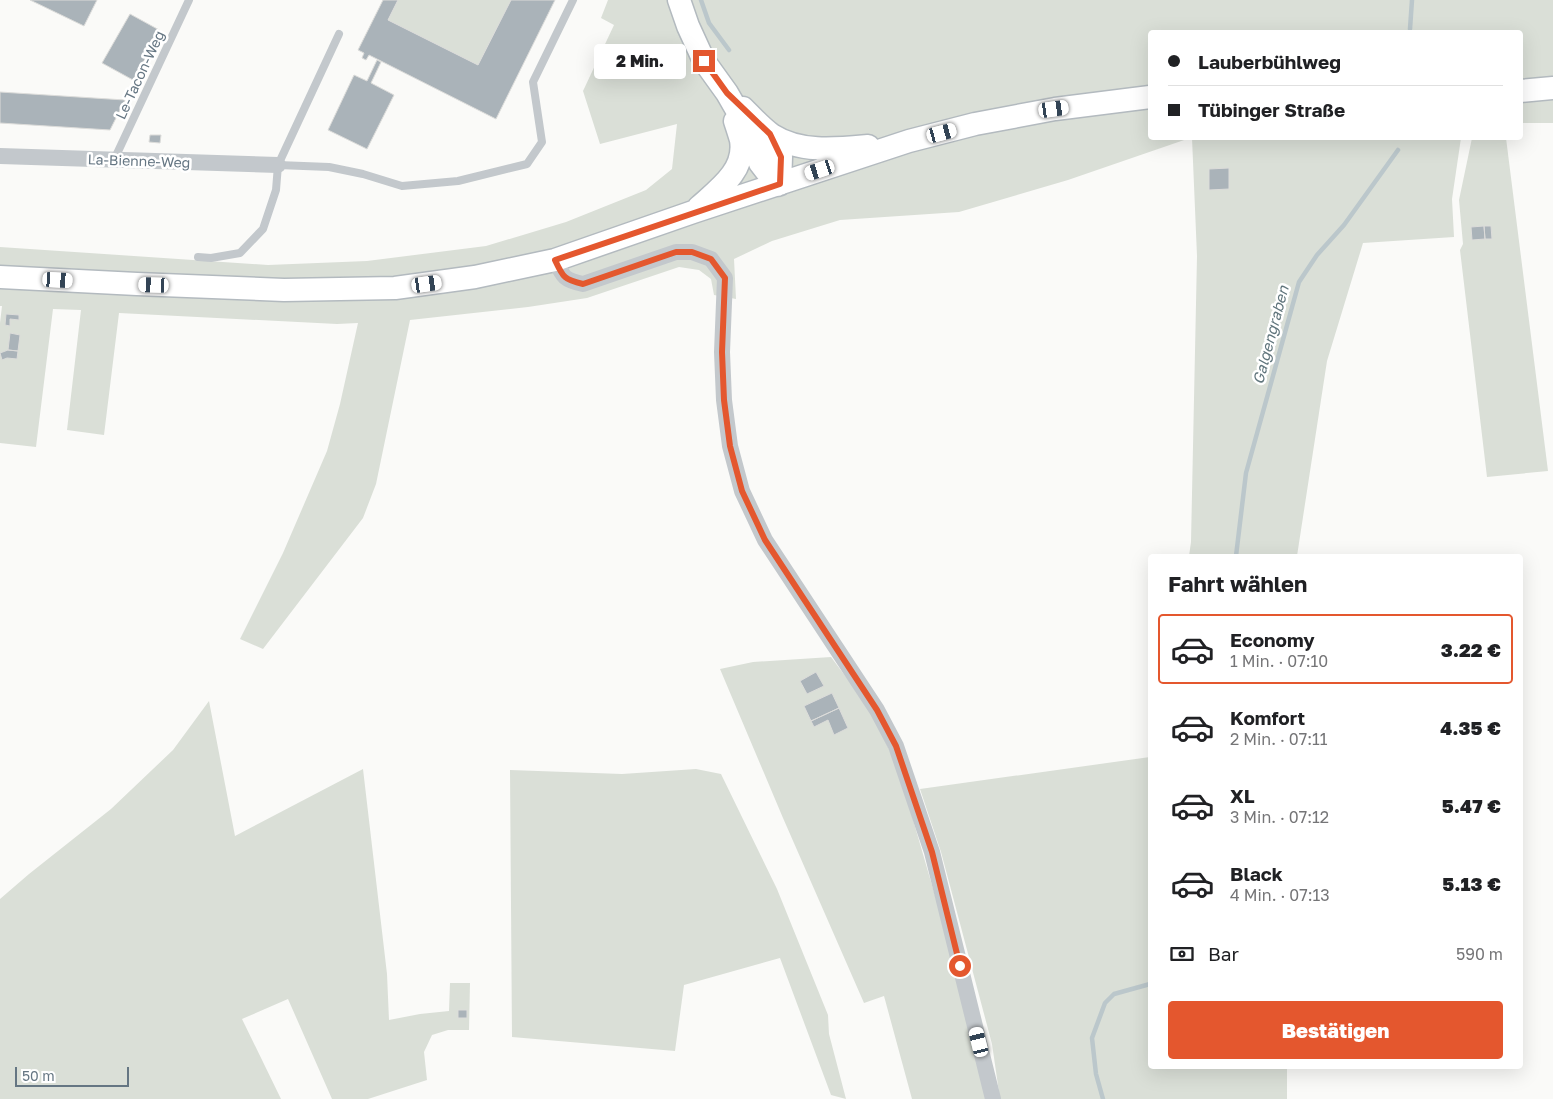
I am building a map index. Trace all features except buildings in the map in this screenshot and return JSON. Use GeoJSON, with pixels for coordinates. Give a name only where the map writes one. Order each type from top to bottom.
{"type":"FeatureCollection","features":[{"type":"Feature","properties":{"kind":"main road"},"geometry":{"type":"LineString","coordinates":[[679,0],[688,26],[704,61],[727,93],[750,133],[760,162],[778,184]]}},
{"type":"Feature","properties":{"kind":"main road"},"geometry":{"type":"LineString","coordinates":[[1523,91],[1553,88]]}},
{"type":"Feature","properties":{"kind":"main road"},"geometry":{"type":"LineString","coordinates":[[727,93],[770,134],[782,141],[814,149],[857,147],[909,141]]}},
{"type":"Feature","properties":{"kind":"main road"},"geometry":{"type":"LineString","coordinates":[[693,212],[727,182],[739,164],[741,142],[727,93]]}},
{"type":"Feature","properties":{"kind":"main road"},"geometry":{"type":"LineString","coordinates":[[2,275],[137,284],[284,290],[395,288],[475,277],[555,260],[693,212],[909,141],[975,124],[1054,109],[1148,97]]}},
{"type":"Feature","properties":{"kind":"main road"},"geometry":{"type":"LineString","coordinates":[[770,134],[781,157],[778,184]]}},
{"type":"Feature","properties":{"kind":"street","name":"La-Bienne-Weg"},"geometry":{"type":"LineString","coordinates":[[0,156],[278,165]]}},
{"type":"Feature","properties":{"kind":"street"},"geometry":{"type":"LineString","coordinates":[[555,260],[562,276],[570,282],[583,284],[676,252],[692,252],[711,259],[725,278],[722,352],[724,400],[730,446],[742,491],[765,540],[877,710],[896,746],[932,852],[993,1099]]}},
{"type":"Feature","properties":{"kind":"lane","name":"Le-Tacon-Weg"},"geometry":{"type":"LineString","coordinates":[[114,160],[189,0]]}},
{"type":"Feature","properties":{"kind":"lane"},"geometry":{"type":"LineString","coordinates":[[278,165],[329,167],[363,174],[402,186],[458,180],[528,164],[542,142],[533,82],[573,0]]}},
{"type":"Feature","properties":{"kind":"lane"},"geometry":{"type":"LineString","coordinates":[[198,257],[212,258],[240,253],[263,229],[276,190],[278,165],[339,34]]}},
{"type":"Feature","properties":{"kind":"shaded area"},"geometry":{"type":"Polygon","coordinates":[[[398,0],[511,0],[478,65],[388,20],[398,0]]]}},
{"type":"Feature","properties":{"kind":"shaded area"},"geometry":{"type":"Polygon","coordinates":[[[608,0],[1553,0],[1553,123],[1523,123],[1523,30],[1148,30],[1148,140],[1184,140],[1068,180],[959,212],[840,220],[772,241],[734,259],[736,299],[714,295],[711,279],[699,270],[679,267],[587,298],[528,307],[410,320],[376,484],[363,518],[263,649],[240,639],[283,553],[327,451],[340,404],[358,323],[337,324],[119,313],[104,435],[67,430],[81,310],[53,309],[36,447],[0,443],[0,323],[2,306],[0,306],[0,247],[268,265],[367,261],[486,246],[566,222],[646,190],[672,169],[677,124],[600,144],[583,91],[614,25],[601,18],[608,0]]]}},
{"type":"Feature","properties":{"kind":"shaded area"},"geometry":{"type":"Polygon","coordinates":[[[1192,140],[1461,140],[1452,199],[1454,237],[1363,243],[1327,361],[1297,554],[1189,554],[1197,256],[1192,140]]]}},
{"type":"Feature","properties":{"kind":"shaded area"},"geometry":{"type":"Polygon","coordinates":[[[1472,140],[1506,140],[1548,471],[1487,477],[1460,250],[1463,244],[1459,200],[1472,140]]]}},
{"type":"Feature","properties":{"kind":"shaded area"},"geometry":{"type":"Polygon","coordinates":[[[831,657],[869,708],[898,768],[956,968],[990,1099],[912,1099],[884,996],[864,1003],[720,669],[753,662],[831,657]]]}},
{"type":"Feature","properties":{"kind":"shaded area"},"geometry":{"type":"Polygon","coordinates":[[[209,701],[235,836],[363,769],[387,974],[389,1020],[449,1011],[450,983],[470,983],[469,1030],[448,1030],[432,1035],[424,1052],[427,1080],[368,1099],[332,1099],[288,999],[242,1019],[281,1099],[0,1099],[0,899],[111,809],[173,750],[209,701]]]}},
{"type":"Feature","properties":{"kind":"shaded area"},"geometry":{"type":"Polygon","coordinates":[[[1148,757],[1148,1069],[1287,1069],[1287,1099],[1000,1099],[992,1044],[941,852],[920,789],[1148,757]]]}},
{"type":"Feature","properties":{"kind":"shaded area"},"geometry":{"type":"Polygon","coordinates":[[[696,769],[721,774],[777,889],[828,1015],[829,1034],[846,1099],[831,1095],[780,958],[684,985],[675,1051],[512,1037],[510,770],[622,774],[696,769]]]}},
{"type":"Feature","properties":{"kind":"waterway"},"geometry":{"type":"LineString","coordinates":[[701,0],[709,23],[729,50]]}},
{"type":"Feature","properties":{"kind":"waterway","name":"Galgengraben"},"geometry":{"type":"LineString","coordinates":[[1410,29],[1412,0]]}},
{"type":"Feature","properties":{"kind":"waterway","name":"Galgengraben"},"geometry":{"type":"LineString","coordinates":[[1236,554],[1246,473],[1299,282],[1317,255],[1344,225],[1398,150]]}},
{"type":"Feature","properties":{"kind":"waterway","name":"Galgengraben"},"geometry":{"type":"LineString","coordinates":[[1103,1099],[1096,1074],[1092,1038],[1105,1003],[1114,994],[1148,985]]}},
{"type":"Feature","properties":{"kind":"route"},"geometry":{"type":"LineString","coordinates":[[704,61],[727,93],[770,134],[781,157],[780,184],[555,260],[562,276],[570,282],[583,284],[676,252],[692,252],[711,259],[725,278],[722,352],[724,400],[730,446],[742,491],[765,540],[877,710],[896,746],[932,852],[960,966]]}}]}
